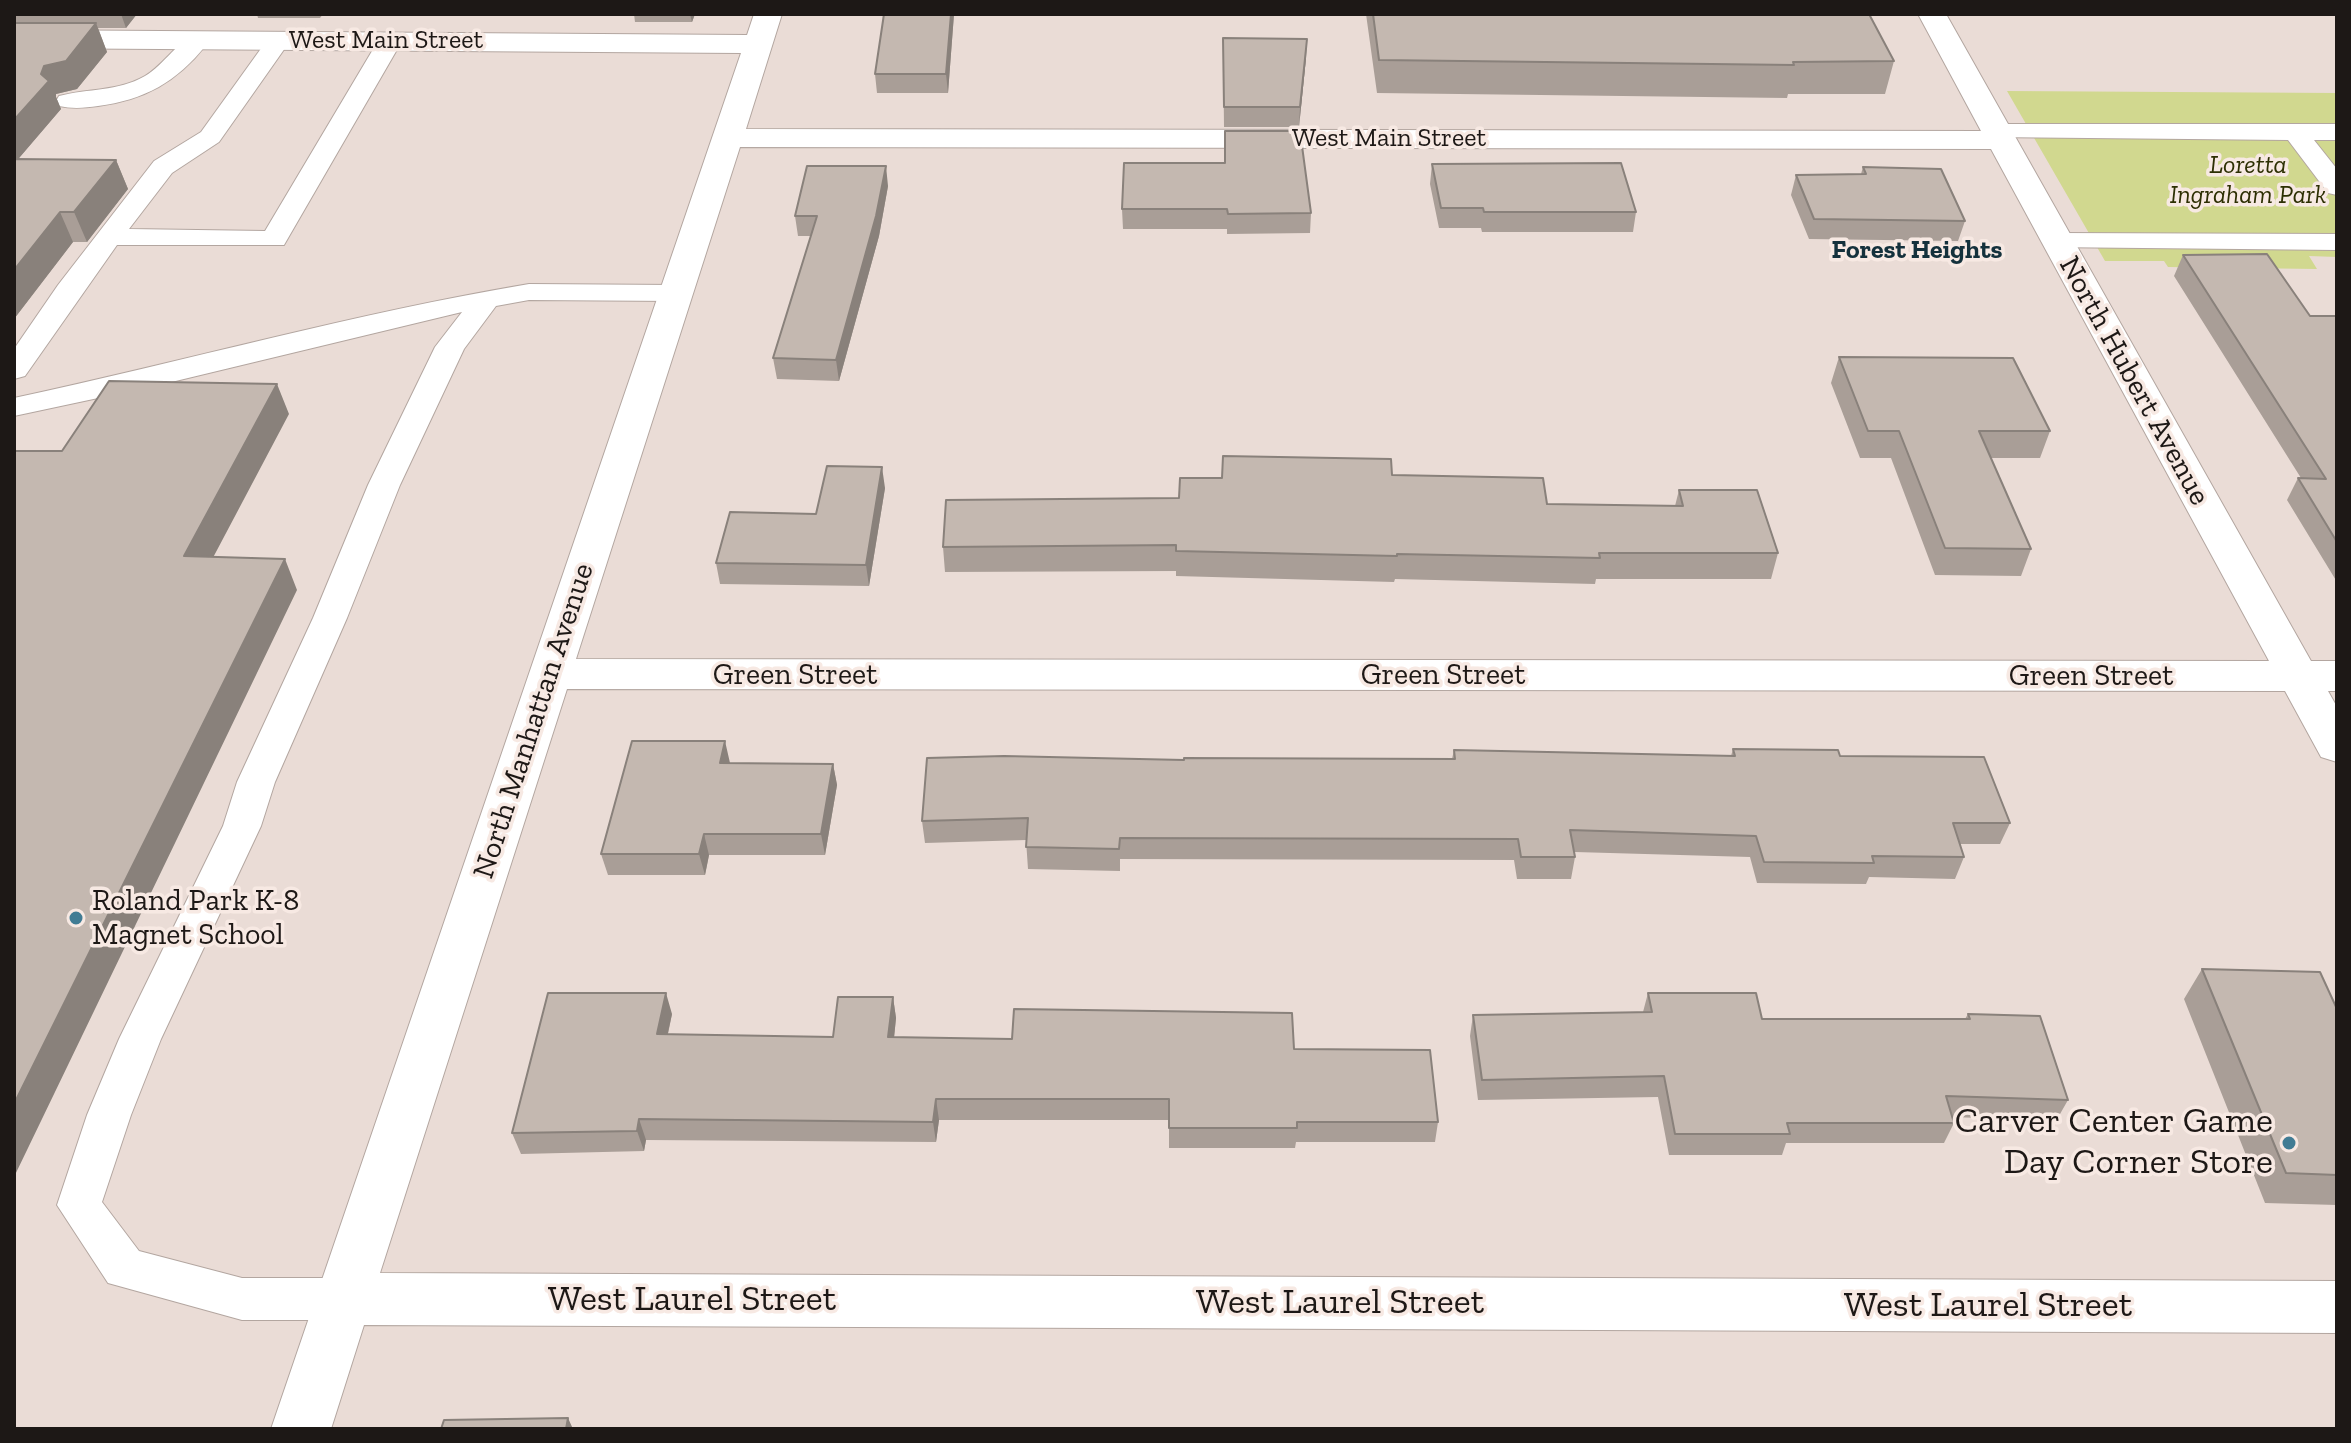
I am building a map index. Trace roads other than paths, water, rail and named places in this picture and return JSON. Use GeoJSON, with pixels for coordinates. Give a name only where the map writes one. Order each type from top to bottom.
{"type":"FeatureCollection","features":[{"type":"Feature","properties":{"kind":"street","name":"North Hubert Avenue"},"geometry":{"type":"LineString","coordinates":[[1932,14],[2056,241],[2317,676],[2337,746]]}},
{"type":"Feature","properties":{"kind":"street","name":"West Main Street"},"geometry":{"type":"LineString","coordinates":[[14,39],[191,49],[278,41],[390,41],[763,29]]}},
{"type":"Feature","properties":{"kind":"street","name":"North Manhattan Avenue"},"geometry":{"type":"LineString","coordinates":[[301,1429],[763,29]]}},
{"type":"Feature","properties":{"kind":"street","name":"West Main Street"},"geometry":{"type":"LineString","coordinates":[[729,138],[1999,136]]}},
{"type":"Feature","properties":{"kind":"street","name":"Green Street"},"geometry":{"type":"LineString","coordinates":[[550,674],[2317,676]]}},
{"type":"Feature","properties":{"kind":"street","name":"West Laurel Street"},"geometry":{"type":"LineString","coordinates":[[343,1299],[2337,1307]]}},
{"type":"Feature","properties":{"kind":"lane"},"geometry":{"type":"LineString","coordinates":[[14,370],[163,167],[210,137],[278,41]]}},
{"type":"Feature","properties":{"kind":"lane"},"geometry":{"type":"LineString","coordinates":[[110,237],[274,239],[390,41]]}},
{"type":"Feature","properties":{"kind":"lane"},"geometry":{"type":"LineString","coordinates":[[68,101],[114,98],[151,83],[177,68],[191,49]]}},
{"type":"Feature","properties":{"kind":"lane"},"geometry":{"type":"LineString","coordinates":[[2295,132],[2337,187]]}},
{"type":"Feature","properties":{"kind":"lane"},"geometry":{"type":"LineString","coordinates":[[1999,136],[2337,132]]}},
{"type":"Feature","properties":{"kind":"lane"},"geometry":{"type":"LineString","coordinates":[[2056,241],[2337,242]]}},
{"type":"Feature","properties":{"kind":"lane"},"geometry":{"type":"LineString","coordinates":[[15,405],[159,376],[437,308],[487,299],[529,292],[676,293]]}},
{"type":"Feature","properties":{"kind":"lane"},"geometry":{"type":"LineString","coordinates":[[343,1299],[242,1299],[124,1268],[79,1205],[109,1115],[140,1039],[242,826],[256,782],[330,618],[384,485],[450,347],[487,299]]}},
{"type":"Feature","properties":{"kind":"place","name":"Roland Park K-8 Magnet School"},"geometry":{"type":"Point","coordinates":[76,918]}},
{"type":"Feature","properties":{"kind":"place","name":"Carver Center Game Day Corner Store"},"geometry":{"type":"Point","coordinates":[2289,1143]}},
{"type":"Feature","properties":{"kind":"district","name":"Forest Heights"},"geometry":{"type":"Point","coordinates":[1917,251]}},
{"type":"Feature","properties":{"kind":"park label","name":"Loretta Ingraham Park"},"geometry":{"type":"Point","coordinates":[2248,181]}}]}
